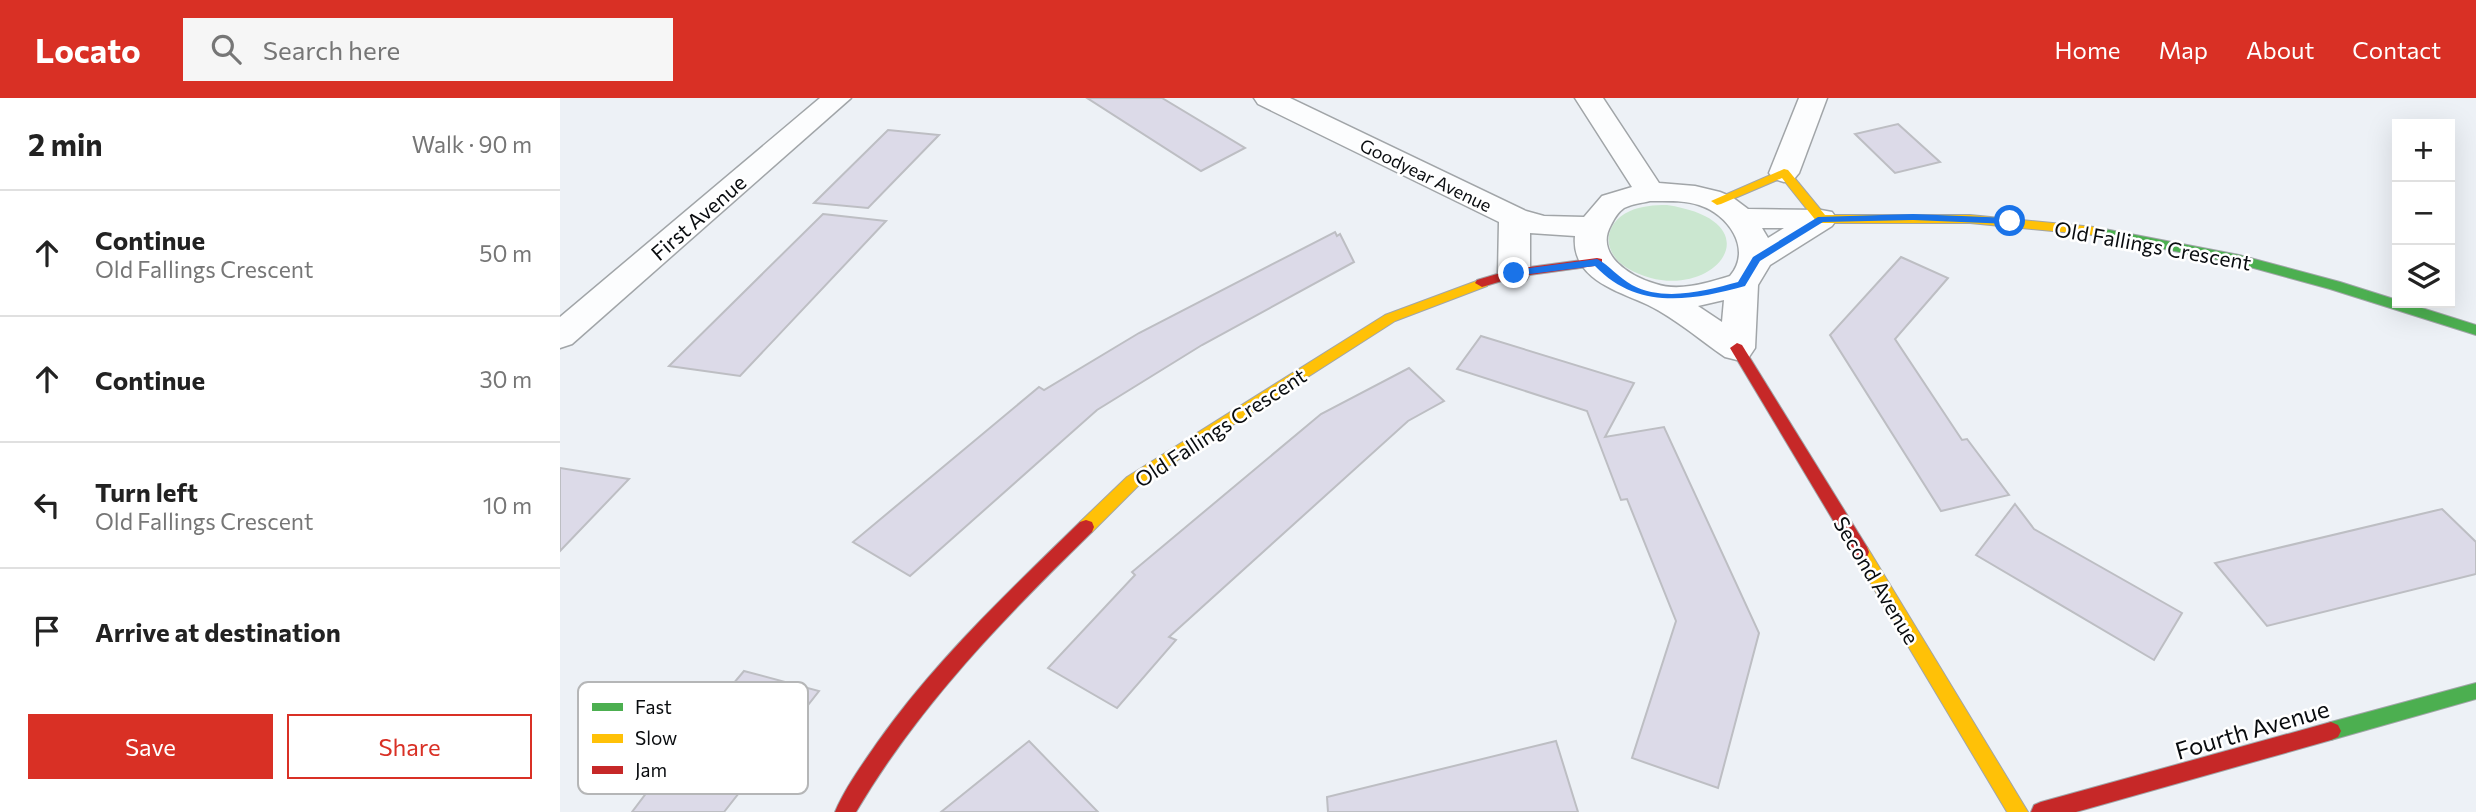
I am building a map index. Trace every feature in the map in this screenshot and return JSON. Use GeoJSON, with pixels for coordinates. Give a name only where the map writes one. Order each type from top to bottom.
{"type":"FeatureCollection","features":[{"type":"Feature","properties":{"kind":"street","name":"First Avenue"},"geometry":{"type":"LineString","coordinates":[[560,336],[837,98]]}},
{"type":"Feature","properties":{"kind":"street","name":"Goodyear Avenue"},"geometry":{"type":"LineString","coordinates":[[1268,98],[1515,218],[1542,226],[1591,227]]}},
{"type":"Feature","properties":{"kind":"street"},"geometry":{"type":"LineString","coordinates":[[1589,98],[1650,192]]}},
{"type":"Feature","properties":{"kind":"street"},"geometry":{"type":"LineString","coordinates":[[1730,209],[1784,173],[1813,98]]}},
{"type":"Feature","properties":{"kind":"street"},"geometry":{"type":"LineString","coordinates":[[1737,348],[1749,272],[1754,241],[1730,209],[1687,193],[1650,192],[1612,202],[1591,227],[1588,241],[1597,262],[1609,275],[1631,289],[1660,297],[1703,294],[1749,272],[1821,219],[1784,173]]}},
{"type":"Feature","properties":{"kind":"street","name":"Old Fallings Crescent"},"geometry":{"type":"LineString","coordinates":[[1730,209],[1821,219],[1913,217],[2010,221],[2095,232],[2239,259],[2340,285],[2476,330]]}},
{"type":"Feature","properties":{"kind":"street"},"geometry":{"type":"LineString","coordinates":[[1514,273],[1515,218]]}},
{"type":"Feature","properties":{"kind":"street","name":"Old Fallings Crescent"},"geometry":{"type":"LineString","coordinates":[[845,812],[859,786],[925,695],[1037,575],[1133,481],[1390,317],[1514,273],[1597,262]]}},
{"type":"Feature","properties":{"kind":"street","name":"Second Avenue"},"geometry":{"type":"LineString","coordinates":[[1660,297],[1737,348],[2018,812]]}},
{"type":"Feature","properties":{"kind":"street","name":"Fourth Avenue"},"geometry":{"type":"LineString","coordinates":[[2041,812],[2476,691]]}},
{"type":"Feature","properties":{"kind":"green space"},"geometry":{"type":"Polygon","coordinates":[[[1667,205],[1702,215],[1722,229],[1727,245],[1720,260],[1705,273],[1683,280],[1656,279],[1627,268],[1613,254],[1609,246],[1610,230],[1621,216],[1639,208],[1667,205]]]}},
{"type":"Feature","properties":{"kind":"building"},"geometry":{"type":"Polygon","coordinates":[[[1087,98],[1162,98],[1245,148],[1201,171],[1087,98]]]}},
{"type":"Feature","properties":{"kind":"building"},"geometry":{"type":"Polygon","coordinates":[[[1898,124],[1940,162],[1895,173],[1855,134],[1898,124]]]}},
{"type":"Feature","properties":{"kind":"building"},"geometry":{"type":"Polygon","coordinates":[[[888,130],[939,135],[868,208],[814,203],[888,130]]]}},
{"type":"Feature","properties":{"kind":"building"},"geometry":{"type":"Polygon","coordinates":[[[823,214],[886,221],[740,376],[669,366],[823,214]]]}},
{"type":"Feature","properties":{"kind":"building"},"geometry":{"type":"Polygon","coordinates":[[[1335,232],[1337,236],[1340,234],[1354,262],[1202,345],[1097,410],[910,576],[853,542],[1039,387],[1044,390],[1139,333],[1335,232]]]}},
{"type":"Feature","properties":{"kind":"building"},"geometry":{"type":"Polygon","coordinates":[[[1901,257],[1948,278],[1895,339],[1962,440],[1967,439],[2009,495],[1941,511],[1830,335],[1901,257]]]}},
{"type":"Feature","properties":{"kind":"building"},"geometry":{"type":"Polygon","coordinates":[[[1481,336],[1634,383],[1605,437],[1664,427],[1759,633],[1718,788],[1632,758],[1676,621],[1627,499],[1621,500],[1587,411],[1457,369],[1481,336]]]}},
{"type":"Feature","properties":{"kind":"building"},"geometry":{"type":"Polygon","coordinates":[[[1409,368],[1444,401],[1408,421],[1169,637],[1176,640],[1117,708],[1048,668],[1135,575],[1132,572],[1321,414],[1409,368]]]}},
{"type":"Feature","properties":{"kind":"building"},"geometry":{"type":"Polygon","coordinates":[[[560,468],[629,479],[560,551],[560,468]]]}},
{"type":"Feature","properties":{"kind":"building"},"geometry":{"type":"Polygon","coordinates":[[[2015,504],[2034,529],[2182,613],[2154,660],[1976,555],[2015,504]]]}},
{"type":"Feature","properties":{"kind":"building"},"geometry":{"type":"Polygon","coordinates":[[[2442,509],[2476,542],[2476,574],[2267,626],[2215,563],[2442,509]]]}},
{"type":"Feature","properties":{"kind":"building"},"geometry":{"type":"Polygon","coordinates":[[[744,671],[785,682],[735,682],[744,671]]]}},
{"type":"Feature","properties":{"kind":"building"},"geometry":{"type":"Polygon","coordinates":[[[808,688],[819,691],[808,705],[808,688]]]}},
{"type":"Feature","properties":{"kind":"building"},"geometry":{"type":"Polygon","coordinates":[[[1029,741],[1098,812],[941,812],[1029,741]]]}},
{"type":"Feature","properties":{"kind":"building"},"geometry":{"type":"Polygon","coordinates":[[[1556,741],[1578,812],[1328,812],[1327,797],[1556,741]]]}},
{"type":"Feature","properties":{"kind":"building"},"geometry":{"type":"Polygon","coordinates":[[[646,794],[738,794],[724,812],[632,812],[646,794]]]}},
{"type":"Feature","properties":{"kind":"traffic: fast"},"geometry":{"type":"LineString","coordinates":[[2094,231],[2239,259],[2335,285],[2476,330]]}},
{"type":"Feature","properties":{"kind":"traffic: fast"},"geometry":{"type":"LineString","coordinates":[[2331,731],[2476,691]]}},
{"type":"Feature","properties":{"kind":"traffic: slow"},"geometry":{"type":"LineString","coordinates":[[1717,201],[1784,173],[1821,219],[1970,219],[2094,231]]}},
{"type":"Feature","properties":{"kind":"traffic: slow"},"geometry":{"type":"LineString","coordinates":[[1086,527],[1133,481],[1390,318],[1482,283]]}},
{"type":"Feature","properties":{"kind":"traffic: slow"},"geometry":{"type":"LineString","coordinates":[[1861,552],[2018,812]]}},
{"type":"Feature","properties":{"kind":"traffic: jam"},"geometry":{"type":"LineString","coordinates":[[1482,283],[1514,273],[1597,262]]}},
{"type":"Feature","properties":{"kind":"traffic: jam"},"geometry":{"type":"LineString","coordinates":[[1737,348],[1861,552]]}},
{"type":"Feature","properties":{"kind":"traffic: jam"},"geometry":{"type":"LineString","coordinates":[[845,812],[895,734],[924,697],[987,626],[1086,527]]}},
{"type":"Feature","properties":{"kind":"traffic: jam"},"geometry":{"type":"LineString","coordinates":[[2041,812],[2331,731]]}},
{"type":"Feature","properties":{"kind":"route"},"geometry":{"type":"LineString","coordinates":[[1514,273],[1597,262],[1609,275],[1631,289],[1660,297],[1703,294],[1742,284],[1757,259],[1821,219],[1913,217],[2010,221]]}}]}
